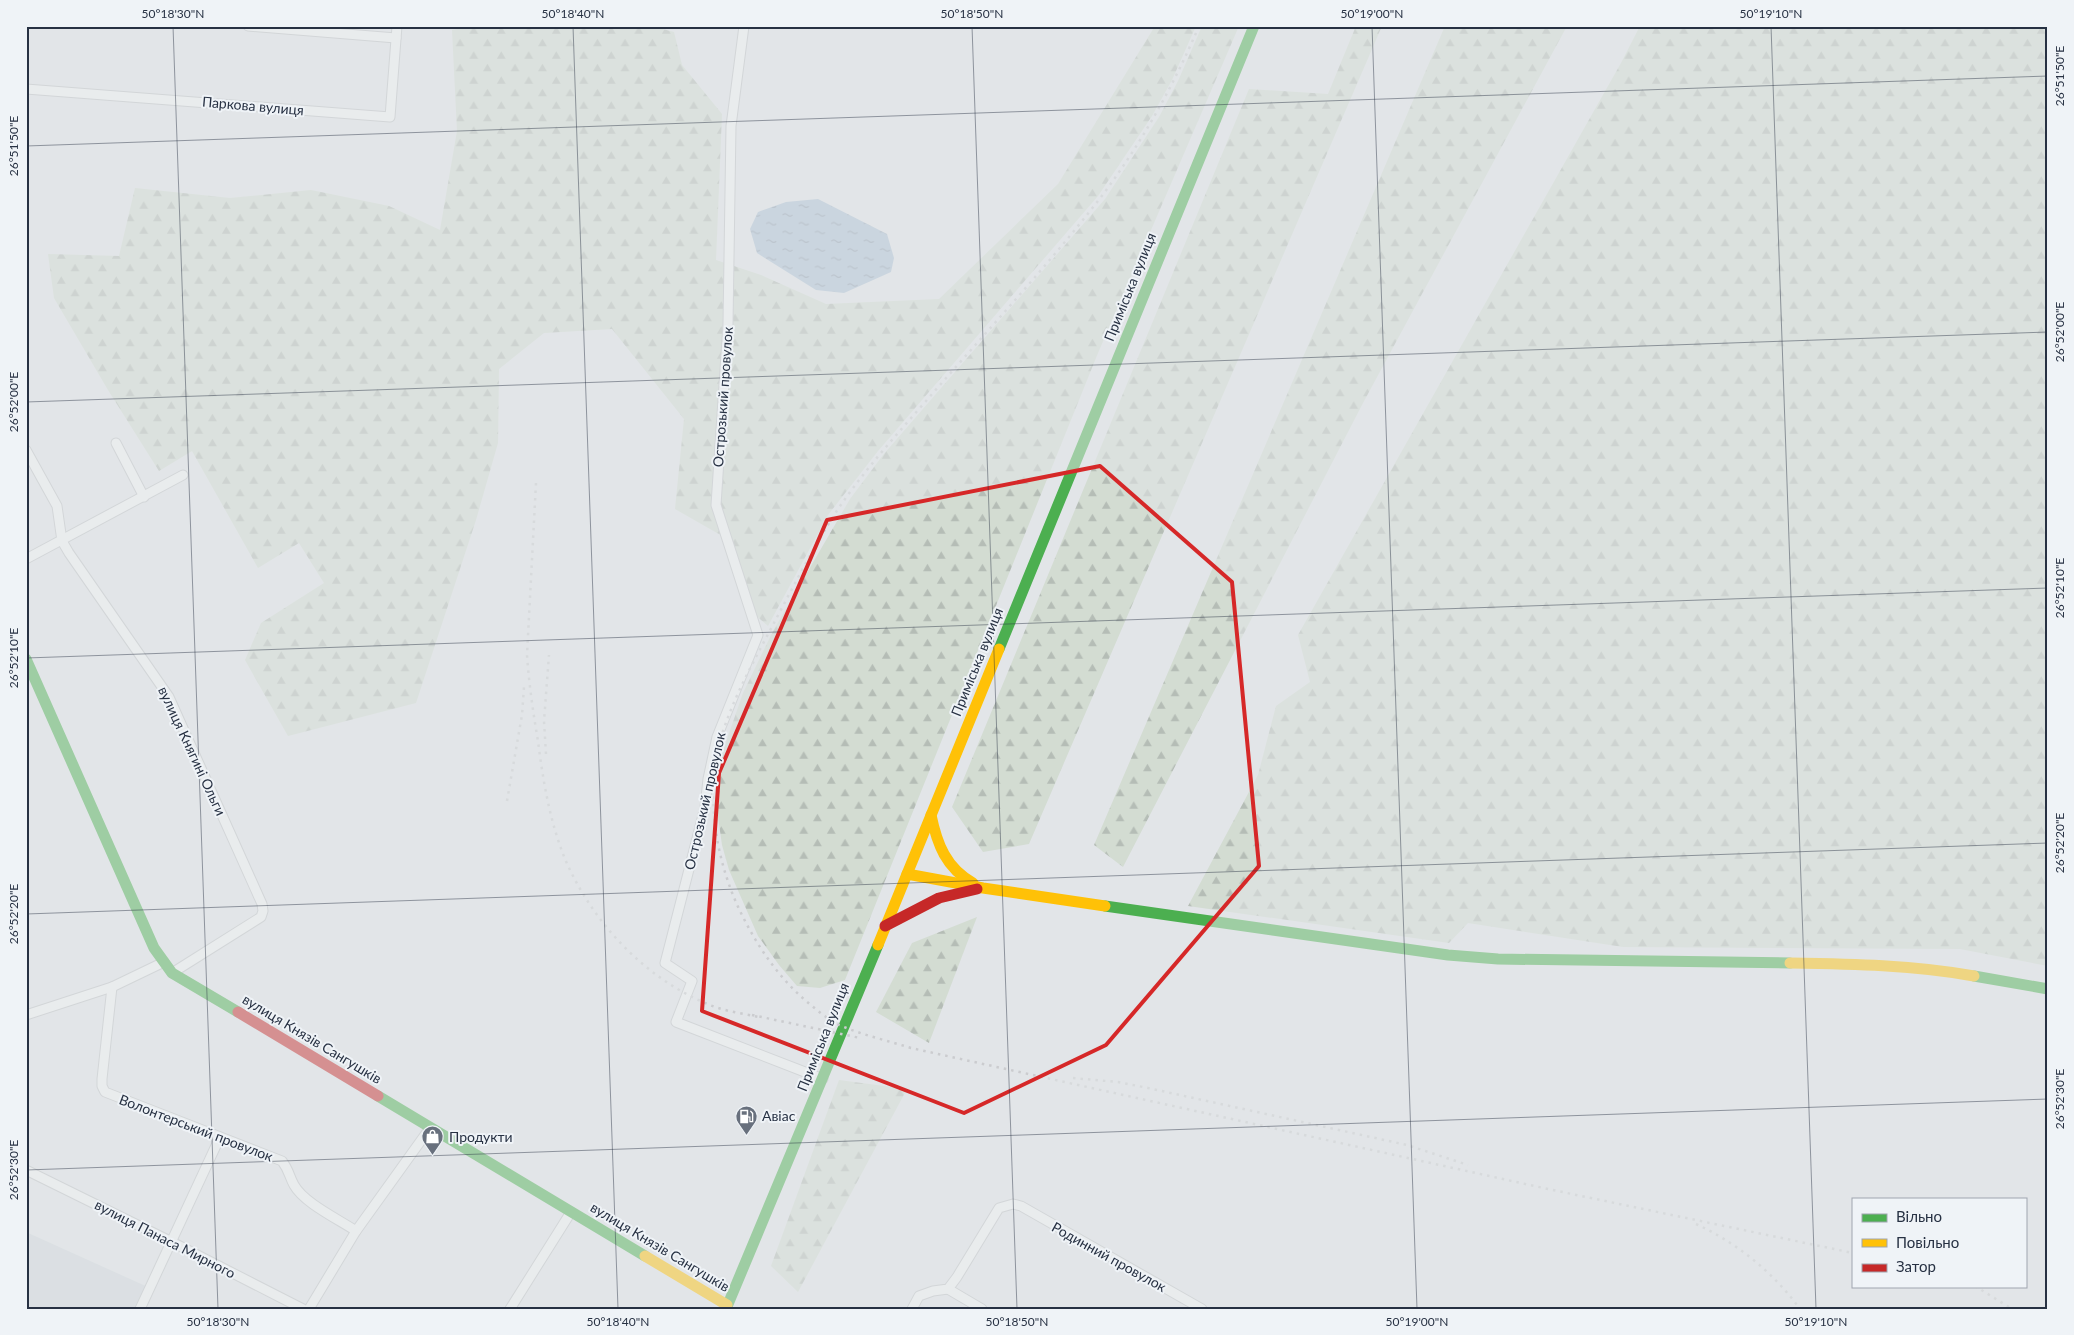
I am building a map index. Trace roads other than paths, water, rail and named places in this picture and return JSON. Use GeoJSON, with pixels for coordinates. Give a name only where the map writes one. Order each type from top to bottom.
{"type":"FeatureCollection","features":[{"type":"Feature","properties":{"kind":"main road","name":"Приміська вулиця"},"geometry":{"type":"LineString","coordinates":[[729,1307],[1254,26]]}},
{"type":"Feature","properties":{"kind":"main road","name":"вулиця Князів Сангушків"},"geometry":{"type":"LineString","coordinates":[[26,659],[154,948],[172,973],[729,1307]]}},
{"type":"Feature","properties":{"kind":"main road"},"geometry":{"type":"LineString","coordinates":[[931,815],[935,835],[944,857],[954,870],[965,879],[983,888]]}},
{"type":"Feature","properties":{"kind":"main road"},"geometry":{"type":"LineString","coordinates":[[907,874],[983,888],[1448,956],[1498,959],[1851,964],[1948,971],[2048,989]]}},
{"type":"Feature","properties":{"kind":"main road"},"geometry":{"type":"LineString","coordinates":[[885,926],[939,898],[983,888]]}},
{"type":"Feature","properties":{"kind":"street"},"geometry":{"type":"LineString","coordinates":[[248,26],[396,38]]}},
{"type":"Feature","properties":{"kind":"street","name":"Паркова вулиця"},"geometry":{"type":"LineString","coordinates":[[26,88],[390,117],[396,26]]}},
{"type":"Feature","properties":{"kind":"street","name":"Острозький провулок"},"geometry":{"type":"LineString","coordinates":[[744,26],[731,126],[728,324],[716,505],[758,635],[717,737],[708,778],[705,808],[665,963],[692,981],[676,1022],[823,1079]]}},
{"type":"Feature","properties":{"kind":"street"},"geometry":{"type":"LineString","coordinates":[[116,443],[144,497]]}},
{"type":"Feature","properties":{"kind":"street","name":"вулиця Княгині Ольги"},"geometry":{"type":"LineString","coordinates":[[26,450],[57,506],[61,523],[62,541],[169,697],[262,904],[263,911],[261,917],[172,973]]}},
{"type":"Feature","properties":{"kind":"street"},"geometry":{"type":"LineString","coordinates":[[26,559],[183,475]]}},
{"type":"Feature","properties":{"kind":"street"},"geometry":{"type":"LineString","coordinates":[[26,1015],[112,987],[164,962]]}},
{"type":"Feature","properties":{"kind":"street","name":"Волонтерський провулок"},"geometry":{"type":"LineString","coordinates":[[112,987],[102,1079],[102,1086],[105,1092],[282,1161],[289,1170],[294,1185],[305,1198],[356,1231]]}},
{"type":"Feature","properties":{"kind":"street"},"geometry":{"type":"LineString","coordinates":[[309,1309],[356,1231],[430,1128]]}},
{"type":"Feature","properties":{"kind":"street"},"geometry":{"type":"LineString","coordinates":[[140,1309],[220,1137]]}},
{"type":"Feature","properties":{"kind":"street","name":"вулиця Панаса Мирного"},"geometry":{"type":"LineString","coordinates":[[26,1170],[302,1309]]}},
{"type":"Feature","properties":{"kind":"street","name":"Родинний провулок"},"geometry":{"type":"LineString","coordinates":[[948,1289],[999,1208],[1013,1204],[1021,1206],[1202,1309]]}},
{"type":"Feature","properties":{"kind":"street"},"geometry":{"type":"LineString","coordinates":[[510,1309],[571,1212]]}},
{"type":"Feature","properties":{"kind":"street"},"geometry":{"type":"LineString","coordinates":[[912,1309],[919,1296],[933,1291],[948,1289],[982,1309]]}},
{"type":"Feature","properties":{"kind":"water"},"geometry":{"type":"Polygon","coordinates":[[[818,199],[887,234],[894,258],[891,272],[844,293],[816,290],[757,253],[750,229],[758,212],[786,202],[818,199]]]}},
{"type":"Feature","properties":{"kind":"railway"},"geometry":{"type":"LineString","coordinates":[[1199,26],[1155,115],[1116,177],[1037,275],[884,449],[845,499],[808,559],[751,667],[735,699],[723,732],[718,749],[713,790],[716,831],[725,873],[747,925],[771,963],[800,996],[835,1023],[869,1036],[911,1048],[1548,1189],[1852,1253]]}},
{"type":"Feature","properties":{"kind":"railway"},"geometry":{"type":"LineString","coordinates":[[536,483],[527,655],[531,698],[545,786],[555,831],[565,859],[577,883],[607,928],[645,966],[690,996],[721,1009],[759,1017]]}},
{"type":"Feature","properties":{"kind":"railway"},"geometry":{"type":"LineString","coordinates":[[546,754],[544,721],[549,655]]}},
{"type":"Feature","properties":{"kind":"railway"},"geometry":{"type":"LineString","coordinates":[[507,801],[522,715],[524,687]]}},
{"type":"Feature","properties":{"kind":"railway"},"geometry":{"type":"LineString","coordinates":[[752,1015],[860,1038]]}},
{"type":"Feature","properties":{"kind":"railway"},"geometry":{"type":"LineString","coordinates":[[1073,1078],[1118,1082],[1148,1088],[1407,1145],[1468,1165]]}},
{"type":"Feature","properties":{"kind":"railway"},"geometry":{"type":"LineString","coordinates":[[1696,1224],[1740,1249],[1766,1271],[1800,1309]]}},
{"type":"Feature","properties":{"kind":"railway"},"geometry":{"type":"LineString","coordinates":[[1978,1288],[2012,1309]]}},
{"type":"Feature","properties":{"kind":"place","name":"Авіас"},"geometry":{"type":"Point","coordinates":[746,1135]}},
{"type":"Feature","properties":{"kind":"place","name":"Продукти"},"geometry":{"type":"Point","coordinates":[433,1156]}}]}
